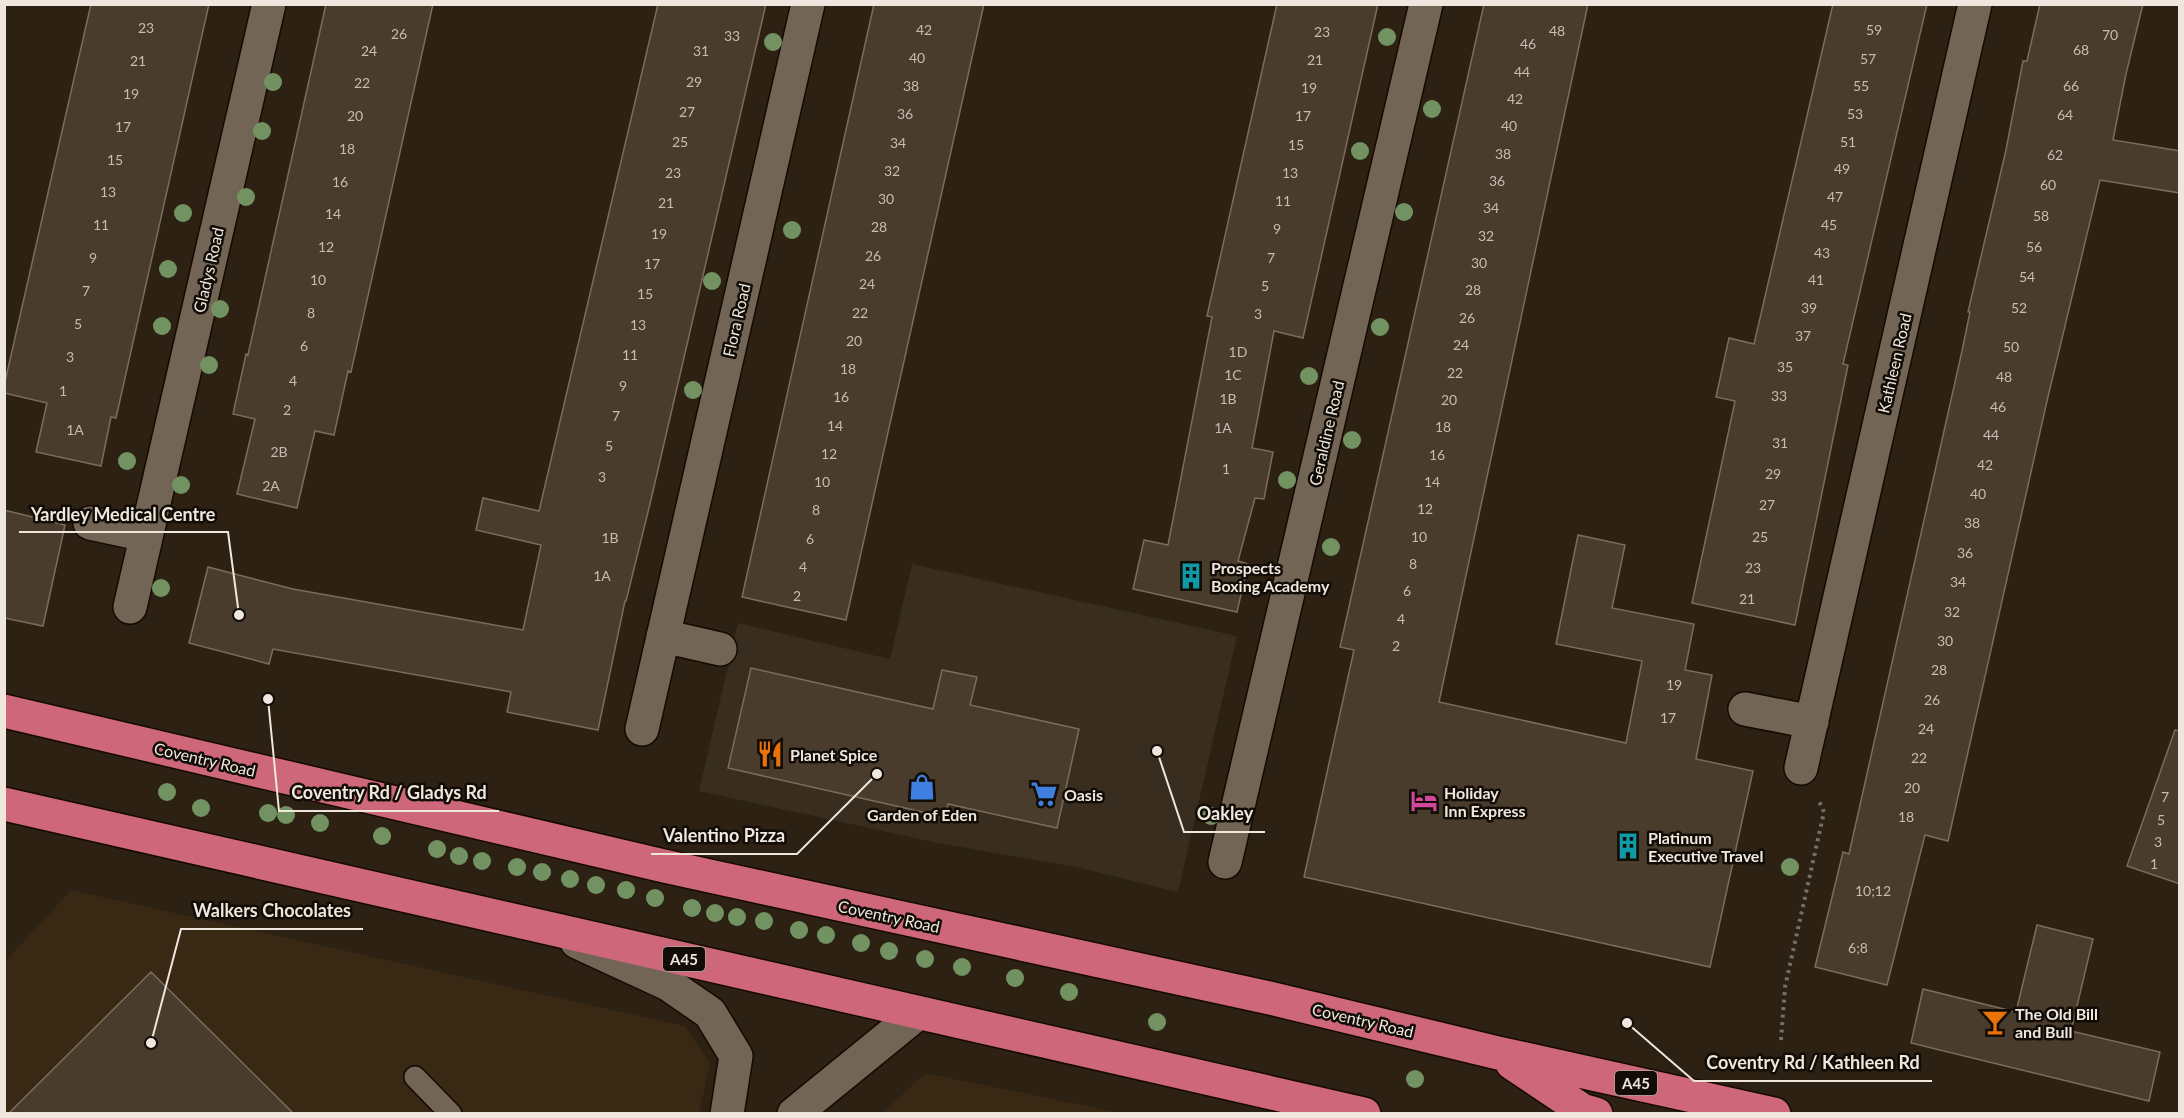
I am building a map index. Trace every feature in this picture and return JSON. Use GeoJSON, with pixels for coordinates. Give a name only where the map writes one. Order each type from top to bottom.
{"type":"FeatureCollection","features":[{"type":"Feature","properties":{"kind":"highway","name":"Coventry Road"},"geometry":{"type":"LineString","coordinates":[[4,711],[461,820],[1274,999],[1498,1053],[1774,1113]]}},
{"type":"Feature","properties":{"kind":"highway","name":"A45"},"geometry":{"type":"LineString","coordinates":[[4,804],[1364,1113]]}},
{"type":"Feature","properties":{"kind":"highway"},"geometry":{"type":"LineString","coordinates":[[1498,1053],[1582,1110],[1596,1113]]}},
{"type":"Feature","properties":{"kind":"street","name":"Gladys Road"},"geometry":{"type":"LineString","coordinates":[[130,607],[269,4]]}},
{"type":"Feature","properties":{"kind":"street","name":"Flora Road"},"geometry":{"type":"LineString","coordinates":[[642,729],[808,4]]}},
{"type":"Feature","properties":{"kind":"street","name":"Geraldine Road"},"geometry":{"type":"LineString","coordinates":[[1225,862],[1426,4]]}},
{"type":"Feature","properties":{"kind":"street","name":"Kathleen Road"},"geometry":{"type":"LineString","coordinates":[[1801,768],[1975,4]]}},
{"type":"Feature","properties":{"kind":"street"},"geometry":{"type":"LineString","coordinates":[[90,523],[146,535]]}},
{"type":"Feature","properties":{"kind":"street"},"geometry":{"type":"LineString","coordinates":[[663,636],[720,649]]}},
{"type":"Feature","properties":{"kind":"street"},"geometry":{"type":"LineString","coordinates":[[1745,709],[1812,722]]}},
{"type":"Feature","properties":{"kind":"street"},"geometry":{"type":"LineString","coordinates":[[544,927],[668,984],[710,1013],[736,1056],[727,1113]]}},
{"type":"Feature","properties":{"kind":"street"},"geometry":{"type":"LineString","coordinates":[[794,1113],[918,1013]]}},
{"type":"Feature","properties":{"kind":"lane"},"geometry":{"type":"LineString","coordinates":[[415,1077],[451,1113]]}},
{"type":"Feature","properties":{"kind":"path"},"geometry":{"type":"LineString","coordinates":[[1781,1040],[1785,987],[1824,812],[1801,768]]}},
{"type":"Feature","properties":{"kind":"shaded area"},"geometry":{"type":"Polygon","coordinates":[[[912,564],[1237,636],[1178,892],[1076,867],[938,843],[699,791],[738,623],[890,659],[912,564]]]}},
{"type":"Feature","properties":{"kind":"shaded area"},"geometry":{"type":"Polygon","coordinates":[[[71,890],[685,1026],[710,1064],[699,1113],[5,1113],[4,963],[71,890]]]}},
{"type":"Feature","properties":{"kind":"shaded area"},"geometry":{"type":"Polygon","coordinates":[[[925,1073],[1121,1113],[883,1113],[925,1073]]]}},
{"type":"Feature","properties":{"kind":"building"},"geometry":{"type":"Polygon","coordinates":[[[91,4],[209,4],[116,418],[111,417],[101,466],[36,452],[47,403],[4,393],[91,4]]]}},
{"type":"Feature","properties":{"kind":"building"},"geometry":{"type":"Polygon","coordinates":[[[326,4],[433,4],[351,372],[348,371],[334,435],[315,431],[297,508],[237,494],[255,419],[233,414],[326,4]]]}},
{"type":"Feature","properties":{"kind":"building"},"geometry":{"type":"Polygon","coordinates":[[[658,4],[766,4],[650,504],[625,601],[598,730],[507,712],[511,692],[273,649],[269,664],[189,643],[208,567],[293,589],[523,630],[541,545],[476,530],[483,498],[539,511],[658,4]]]}},
{"type":"Feature","properties":{"kind":"building"},"geometry":{"type":"Polygon","coordinates":[[[874,4],[984,4],[846,620],[742,597],[874,4]]]}},
{"type":"Feature","properties":{"kind":"building"},"geometry":{"type":"Polygon","coordinates":[[[1277,4],[1378,4],[1303,338],[1274,331],[1252,448],[1273,452],[1264,499],[1255,498],[1238,561],[1248,564],[1237,612],[1133,589],[1144,540],[1168,545],[1212,317],[1207,316],[1277,4]]]}},
{"type":"Feature","properties":{"kind":"building"},"geometry":{"type":"Polygon","coordinates":[[[1484,4],[1588,4],[1439,702],[1626,743],[1642,661],[1556,644],[1578,535],[1625,545],[1612,608],[1694,624],[1685,670],[1712,675],[1696,759],[1753,771],[1710,967],[1304,877],[1354,650],[1340,647],[1484,4]]]}},
{"type":"Feature","properties":{"kind":"building"},"geometry":{"type":"Polygon","coordinates":[[[1833,4],[1927,4],[1843,364],[1848,365],[1795,625],[1692,603],[1735,401],[1716,397],[1729,338],[1754,344],[1833,4]]]}},
{"type":"Feature","properties":{"kind":"building"},"geometry":{"type":"Polygon","coordinates":[[[2040,4],[2143,4],[2113,140],[2180,151],[2180,193],[2100,180],[2047,401],[1948,841],[1925,835],[1887,985],[1815,967],[1843,852],[1849,854],[1962,351],[1970,312],[1968,312],[2006,150],[2023,61],[2027,61],[2040,4]]]}},
{"type":"Feature","properties":{"kind":"building"},"geometry":{"type":"Polygon","coordinates":[[[4,510],[65,525],[43,626],[4,618],[4,510]]]}},
{"type":"Feature","properties":{"kind":"building"},"geometry":{"type":"Polygon","coordinates":[[[751,668],[933,709],[942,670],[977,677],[970,705],[1079,729],[1057,828],[948,804],[945,817],[728,768],[751,668]]]}},
{"type":"Feature","properties":{"kind":"building"},"geometry":{"type":"Polygon","coordinates":[[[2175,730],[2180,731],[2180,884],[2127,866],[2175,730]]]}},
{"type":"Feature","properties":{"kind":"building","name":"The Old Bill and Bull"},"geometry":{"type":"Polygon","coordinates":[[[2037,925],[2093,939],[2071,1031],[2160,1052],[2149,1101],[1911,1043],[1923,989],[2016,1012],[2037,925]]]}},
{"type":"Feature","properties":{"kind":"building"},"geometry":{"type":"Polygon","coordinates":[[[151,972],[293,1113],[9,1113],[151,972]]]}},
{"type":"Feature","properties":{"kind":"place","name":"Prospects Boxing Academy"},"geometry":{"type":"Point","coordinates":[1191,576]}},
{"type":"Feature","properties":{"kind":"place","name":"Yardley Medical Centre"},"geometry":{"type":"Point","coordinates":[239,615]}},
{"type":"Feature","properties":{"kind":"place","name":"Coventry Rd / Gladys Rd"},"geometry":{"type":"Point","coordinates":[268,699]}},
{"type":"Feature","properties":{"kind":"place","name":"Oakley"},"geometry":{"type":"Point","coordinates":[1157,751]}},
{"type":"Feature","properties":{"kind":"place","name":"Planet Spice"},"geometry":{"type":"Point","coordinates":[770,754]}},
{"type":"Feature","properties":{"kind":"place","name":"Valentino Pizza"},"geometry":{"type":"Point","coordinates":[877,774]}},
{"type":"Feature","properties":{"kind":"place","name":"Garden of Eden"},"geometry":{"type":"Point","coordinates":[922,787]}},
{"type":"Feature","properties":{"kind":"place","name":"Oasis"},"geometry":{"type":"Point","coordinates":[1044,794]}},
{"type":"Feature","properties":{"kind":"place","name":"Holiday Inn Express"},"geometry":{"type":"Point","coordinates":[1424,801]}},
{"type":"Feature","properties":{"kind":"place","name":"Platinum Executive Travel"},"geometry":{"type":"Point","coordinates":[1628,846]}},
{"type":"Feature","properties":{"kind":"place","name":"The Old Bill and Bull"},"geometry":{"type":"Point","coordinates":[1995,1022]}},
{"type":"Feature","properties":{"kind":"place","name":"Coventry Rd / Kathleen Rd"},"geometry":{"type":"Point","coordinates":[1627,1023]}},
{"type":"Feature","properties":{"kind":"place","name":"Walkers Chocolates"},"geometry":{"type":"Point","coordinates":[151,1043]}}]}
